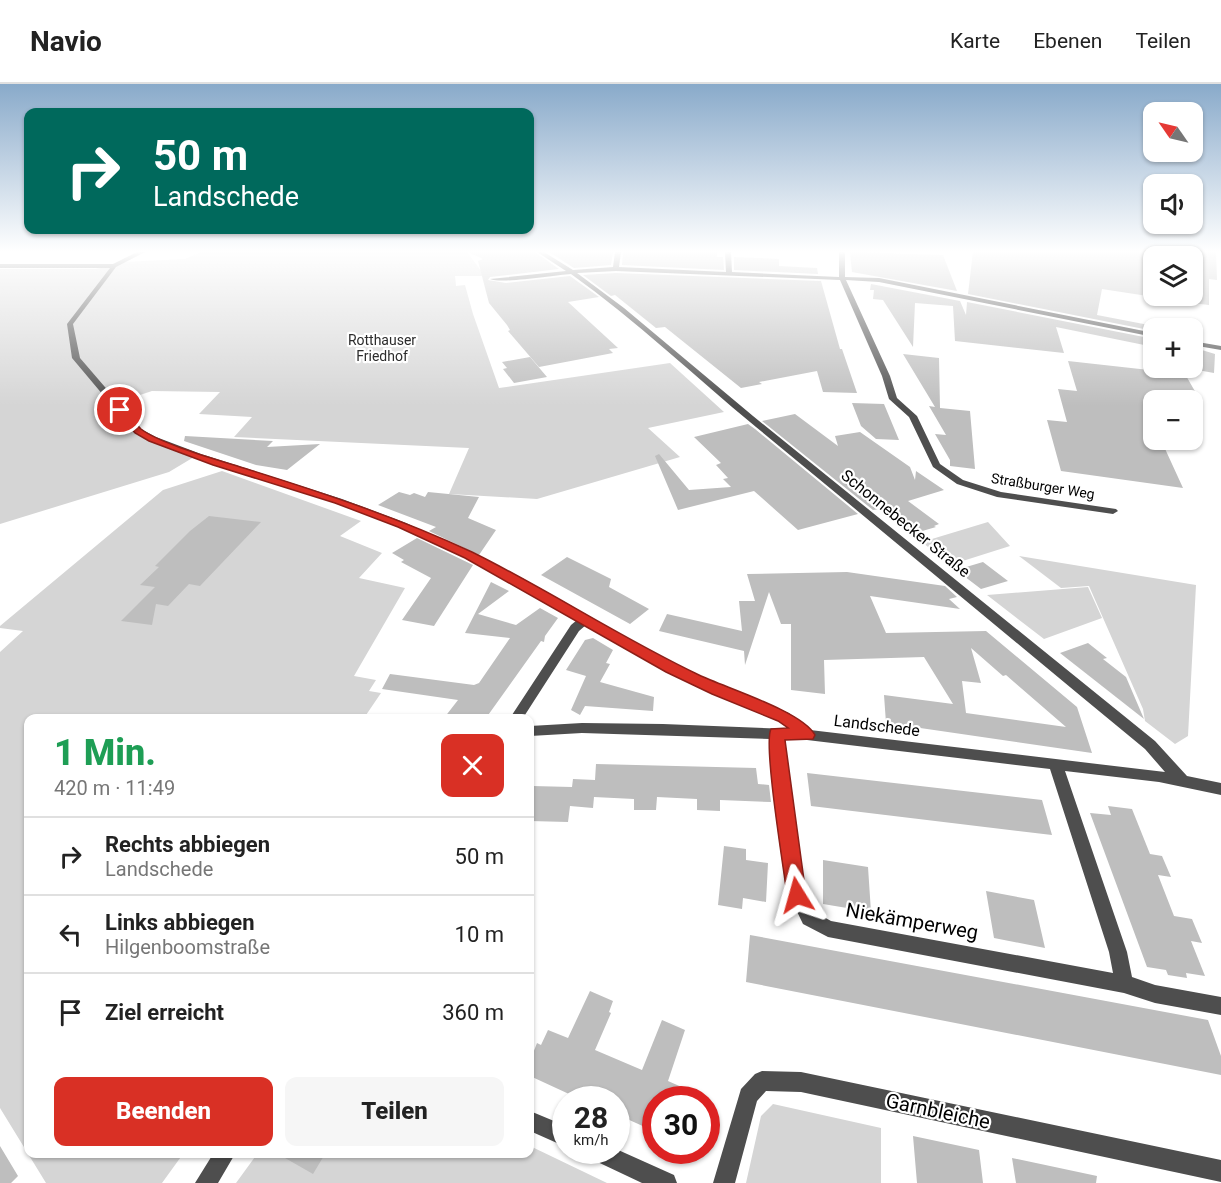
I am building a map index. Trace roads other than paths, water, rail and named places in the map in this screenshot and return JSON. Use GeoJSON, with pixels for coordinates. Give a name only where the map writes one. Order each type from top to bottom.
{"type":"FeatureCollection","features":[{"type":"Feature","properties":{"kind":"street"},"geometry":{"type":"LineString","coordinates":[[86,303],[70,324],[76,358],[138,431],[198,456],[339,501],[402,525],[470,556],[672,668],[717,690],[784,717],[807,735]]}},
{"type":"Feature","properties":{"kind":"street","name":"Schonnebecker Straße"},"geometry":{"type":"LineString","coordinates":[[612,303],[1150,745],[1182,780]]}},
{"type":"Feature","properties":{"kind":"street","name":"Straßburger Weg"},"geometry":{"type":"LineString","coordinates":[[853,303],[886,376],[893,399],[913,417],[936,465],[946,474],[980,490],[1000,495],[1113,511]]}},
{"type":"Feature","properties":{"kind":"street"},"geometry":{"type":"LineString","coordinates":[[995,303],[1143,333]]}},
{"type":"Feature","properties":{"kind":"street"},"geometry":{"type":"LineString","coordinates":[[1203,345],[1221,348]]}},
{"type":"Feature","properties":{"kind":"street"},"geometry":{"type":"LineString","coordinates":[[519,714],[575,628],[585,620]]}},
{"type":"Feature","properties":{"kind":"street","name":"Landschede"},"geometry":{"type":"LineString","coordinates":[[534,731],[592,728],[807,735],[1182,780]]}},
{"type":"Feature","properties":{"kind":"street","name":"Niekämperweg"},"geometry":{"type":"LineString","coordinates":[[777,734],[778,759],[797,895],[809,918],[828,929],[1124,984],[1155,994],[1221,1006]]}},
{"type":"Feature","properties":{"kind":"street"},"geometry":{"type":"LineString","coordinates":[[1056,764],[1118,952],[1124,984]]}},
{"type":"Feature","properties":{"kind":"street"},"geometry":{"type":"LineString","coordinates":[[1182,780],[1221,789]]}},
{"type":"Feature","properties":{"kind":"street","name":"Garnbleiche"},"geometry":{"type":"LineString","coordinates":[[724,1183],[748,1096],[762,1081],[801,1082],[1221,1171]]}},
{"type":"Feature","properties":{"kind":"street"},"geometry":{"type":"LineString","coordinates":[[534,1123],[552,1131]]}},
{"type":"Feature","properties":{"kind":"street"},"geometry":{"type":"LineString","coordinates":[[206,1183],[222,1158]]}},
{"type":"Feature","properties":{"kind":"street"},"geometry":{"type":"LineString","coordinates":[[625,1164],[666,1183]]}},
{"type":"Feature","properties":{"kind":"park label","name":"Rotthauser Friedhof"},"geometry":{"type":"Point","coordinates":[382,348]}}]}
